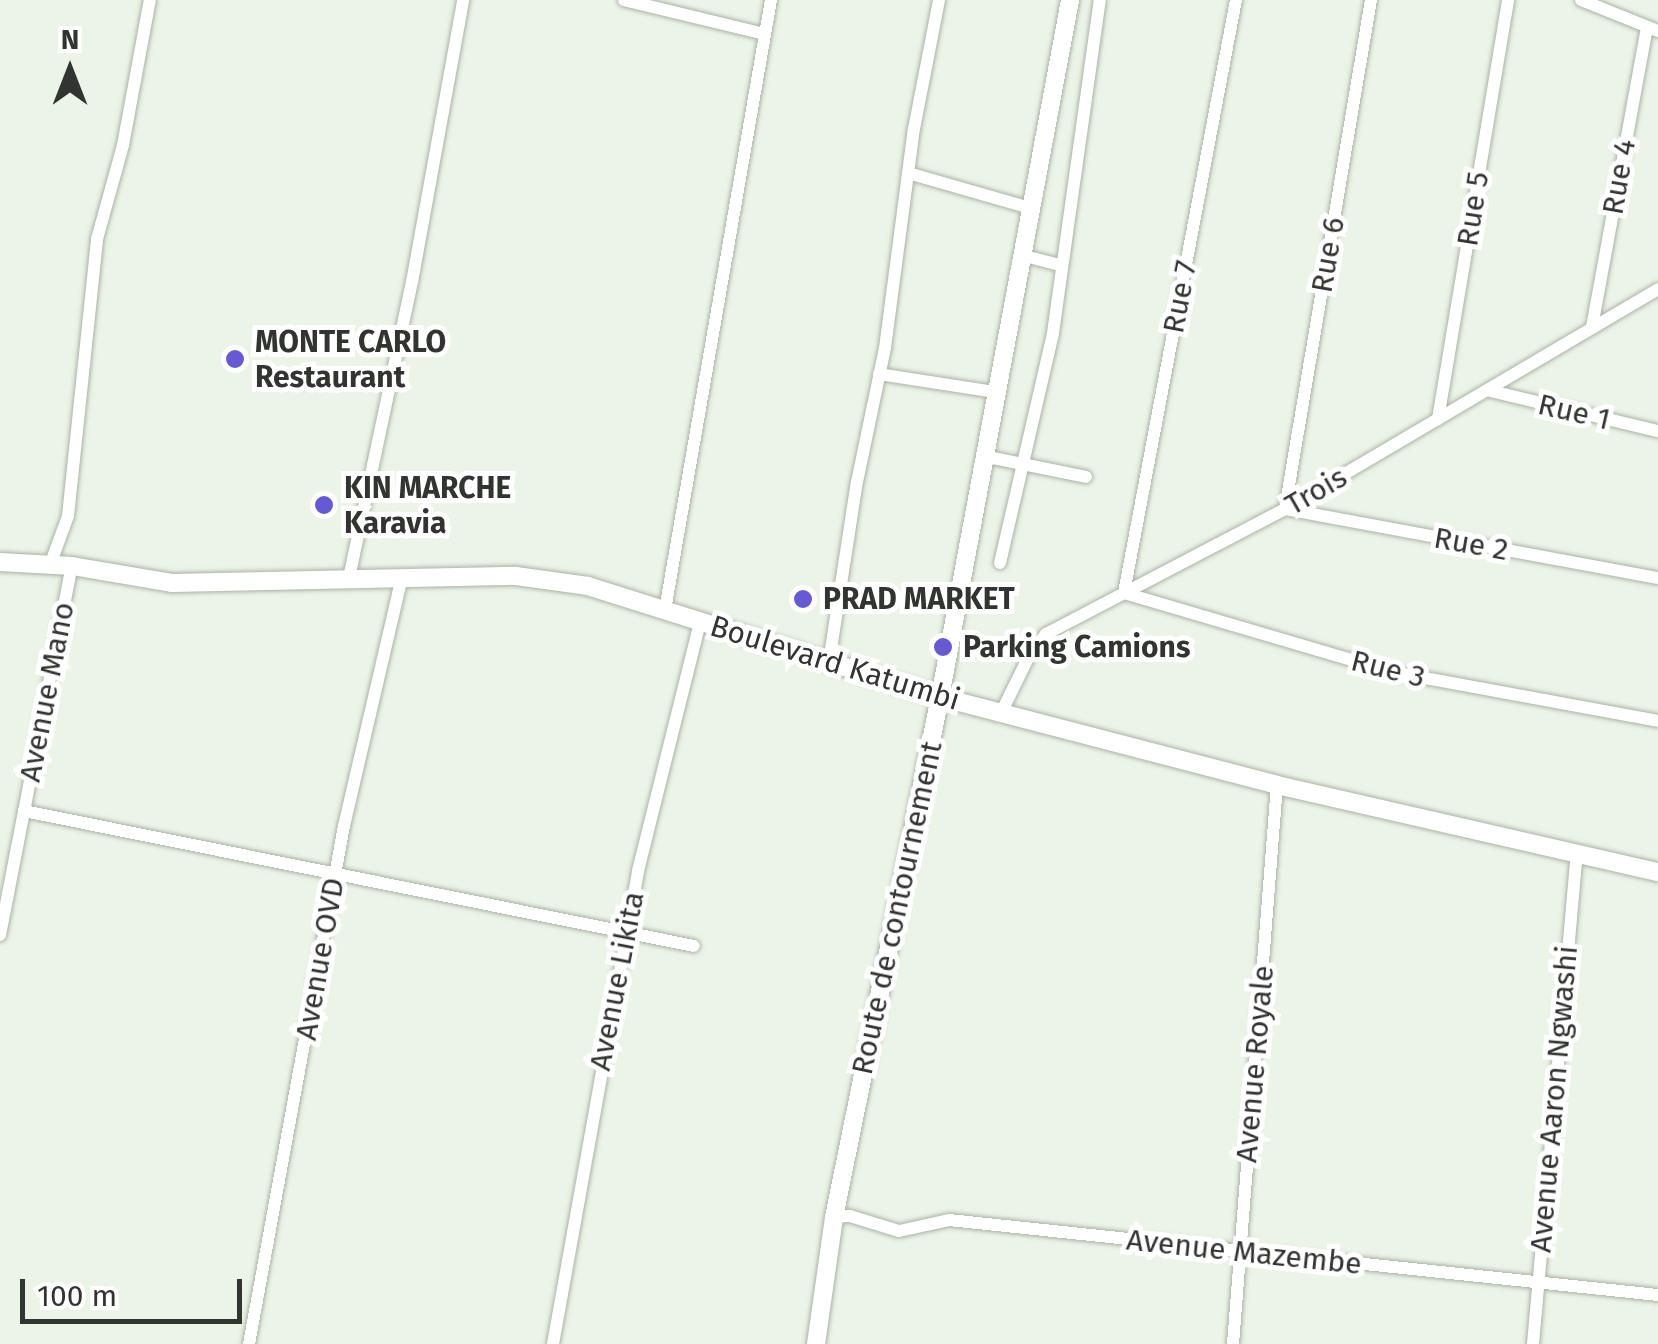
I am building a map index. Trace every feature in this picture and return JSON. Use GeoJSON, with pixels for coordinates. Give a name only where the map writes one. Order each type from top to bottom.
{"type":"FeatureCollection","features":[{"type":"Feature","properties":{"kind":"street"},"geometry":{"type":"LineString","coordinates":[[50,564],[68,516],[97,239],[124,145],[150,0]]}},
{"type":"Feature","properties":{"kind":"street"},"geometry":{"type":"LineString","coordinates":[[349,578],[412,282],[463,0]]}},
{"type":"Feature","properties":{"kind":"street"},"geometry":{"type":"LineString","coordinates":[[624,0],[765,34]]}},
{"type":"Feature","properties":{"kind":"street"},"geometry":{"type":"LineString","coordinates":[[666,610],[771,0]]}},
{"type":"Feature","properties":{"kind":"street"},"geometry":{"type":"LineString","coordinates":[[829,662],[939,0]]}},
{"type":"Feature","properties":{"kind":"street","name":"Route de contournement"},"geometry":{"type":"LineString","coordinates":[[816,1344],[834,1217],[940,698],[1070,0]]}},
{"type":"Feature","properties":{"kind":"street"},"geometry":{"type":"LineString","coordinates":[[1000,563],[1053,333],[1100,0]]}},
{"type":"Feature","properties":{"kind":"street","name":"Rue 7"},"geometry":{"type":"LineString","coordinates":[[1124,593],[1236,0]]}},
{"type":"Feature","properties":{"kind":"street","name":"Rue 6"},"geometry":{"type":"LineString","coordinates":[[1285,509],[1371,0]]}},
{"type":"Feature","properties":{"kind":"street","name":"Rue 5"},"geometry":{"type":"LineString","coordinates":[[1438,419],[1508,0]]}},
{"type":"Feature","properties":{"kind":"street"},"geometry":{"type":"LineString","coordinates":[[1581,0],[1652,29]]}},
{"type":"Feature","properties":{"kind":"street","name":"Rue 4"},"geometry":{"type":"LineString","coordinates":[[1592,328],[1652,29]]}},
{"type":"Feature","properties":{"kind":"street"},"geometry":{"type":"LineString","coordinates":[[908,173],[1030,208]]}},
{"type":"Feature","properties":{"kind":"street"},"geometry":{"type":"LineString","coordinates":[[1022,255],[1060,265]]}},
{"type":"Feature","properties":{"kind":"street","name":"Trois"},"geometry":{"type":"LineString","coordinates":[[1002,713],[1030,654],[1046,634],[1285,509],[1491,391],[1658,289]]}},
{"type":"Feature","properties":{"kind":"street"},"geometry":{"type":"LineString","coordinates":[[879,374],[996,392]]}},
{"type":"Feature","properties":{"kind":"street","name":"Rue 1"},"geometry":{"type":"LineString","coordinates":[[1491,391],[1658,432]]}},
{"type":"Feature","properties":{"kind":"street"},"geometry":{"type":"LineString","coordinates":[[983,456],[1086,476]]}},
{"type":"Feature","properties":{"kind":"street","name":"Rue 2"},"geometry":{"type":"LineString","coordinates":[[1285,509],[1658,578]]}},
{"type":"Feature","properties":{"kind":"street","name":"Boulevard Katumbi"},"geometry":{"type":"LineString","coordinates":[[0,562],[72,566],[172,582],[402,576],[555,580],[666,610],[940,698],[1278,785],[1658,872]]}},
{"type":"Feature","properties":{"kind":"street","name":"Avenue Mano"},"geometry":{"type":"LineString","coordinates":[[0,935],[72,566]]}},
{"type":"Feature","properties":{"kind":"street","name":"Avenue OVD"},"geometry":{"type":"LineString","coordinates":[[249,1344],[335,876],[402,576]]}},
{"type":"Feature","properties":{"kind":"street","name":"Rue 3"},"geometry":{"type":"LineString","coordinates":[[1124,593],[1392,672],[1658,722]]}},
{"type":"Feature","properties":{"kind":"street","name":"Avenue Likita"},"geometry":{"type":"LineString","coordinates":[[553,1344],[626,933],[700,622]]}},
{"type":"Feature","properties":{"kind":"street","name":"Avenue Royale"},"geometry":{"type":"LineString","coordinates":[[1232,1344],[1278,785]]}},
{"type":"Feature","properties":{"kind":"street"},"geometry":{"type":"LineString","coordinates":[[24,811],[694,946]]}},
{"type":"Feature","properties":{"kind":"street","name":"Avenue Aaron Ngwashi"},"geometry":{"type":"LineString","coordinates":[[1533,1344],[1577,854]]}},
{"type":"Feature","properties":{"kind":"street","name":"Avenue Mazembe"},"geometry":{"type":"LineString","coordinates":[[834,1217],[850,1216],[899,1230],[949,1220],[1658,1295]]}},
{"type":"Feature","properties":{"kind":"place","name":"MONTE CARLO Restaurant"},"geometry":{"type":"Point","coordinates":[235,359]}},
{"type":"Feature","properties":{"kind":"place","name":"KIN MARCHE Karavia"},"geometry":{"type":"Point","coordinates":[324,505]}},
{"type":"Feature","properties":{"kind":"place","name":"PRAD MARKET"},"geometry":{"type":"Point","coordinates":[803,599]}},
{"type":"Feature","properties":{"kind":"place","name":"Parking Camions"},"geometry":{"type":"Point","coordinates":[943,647]}}]}
